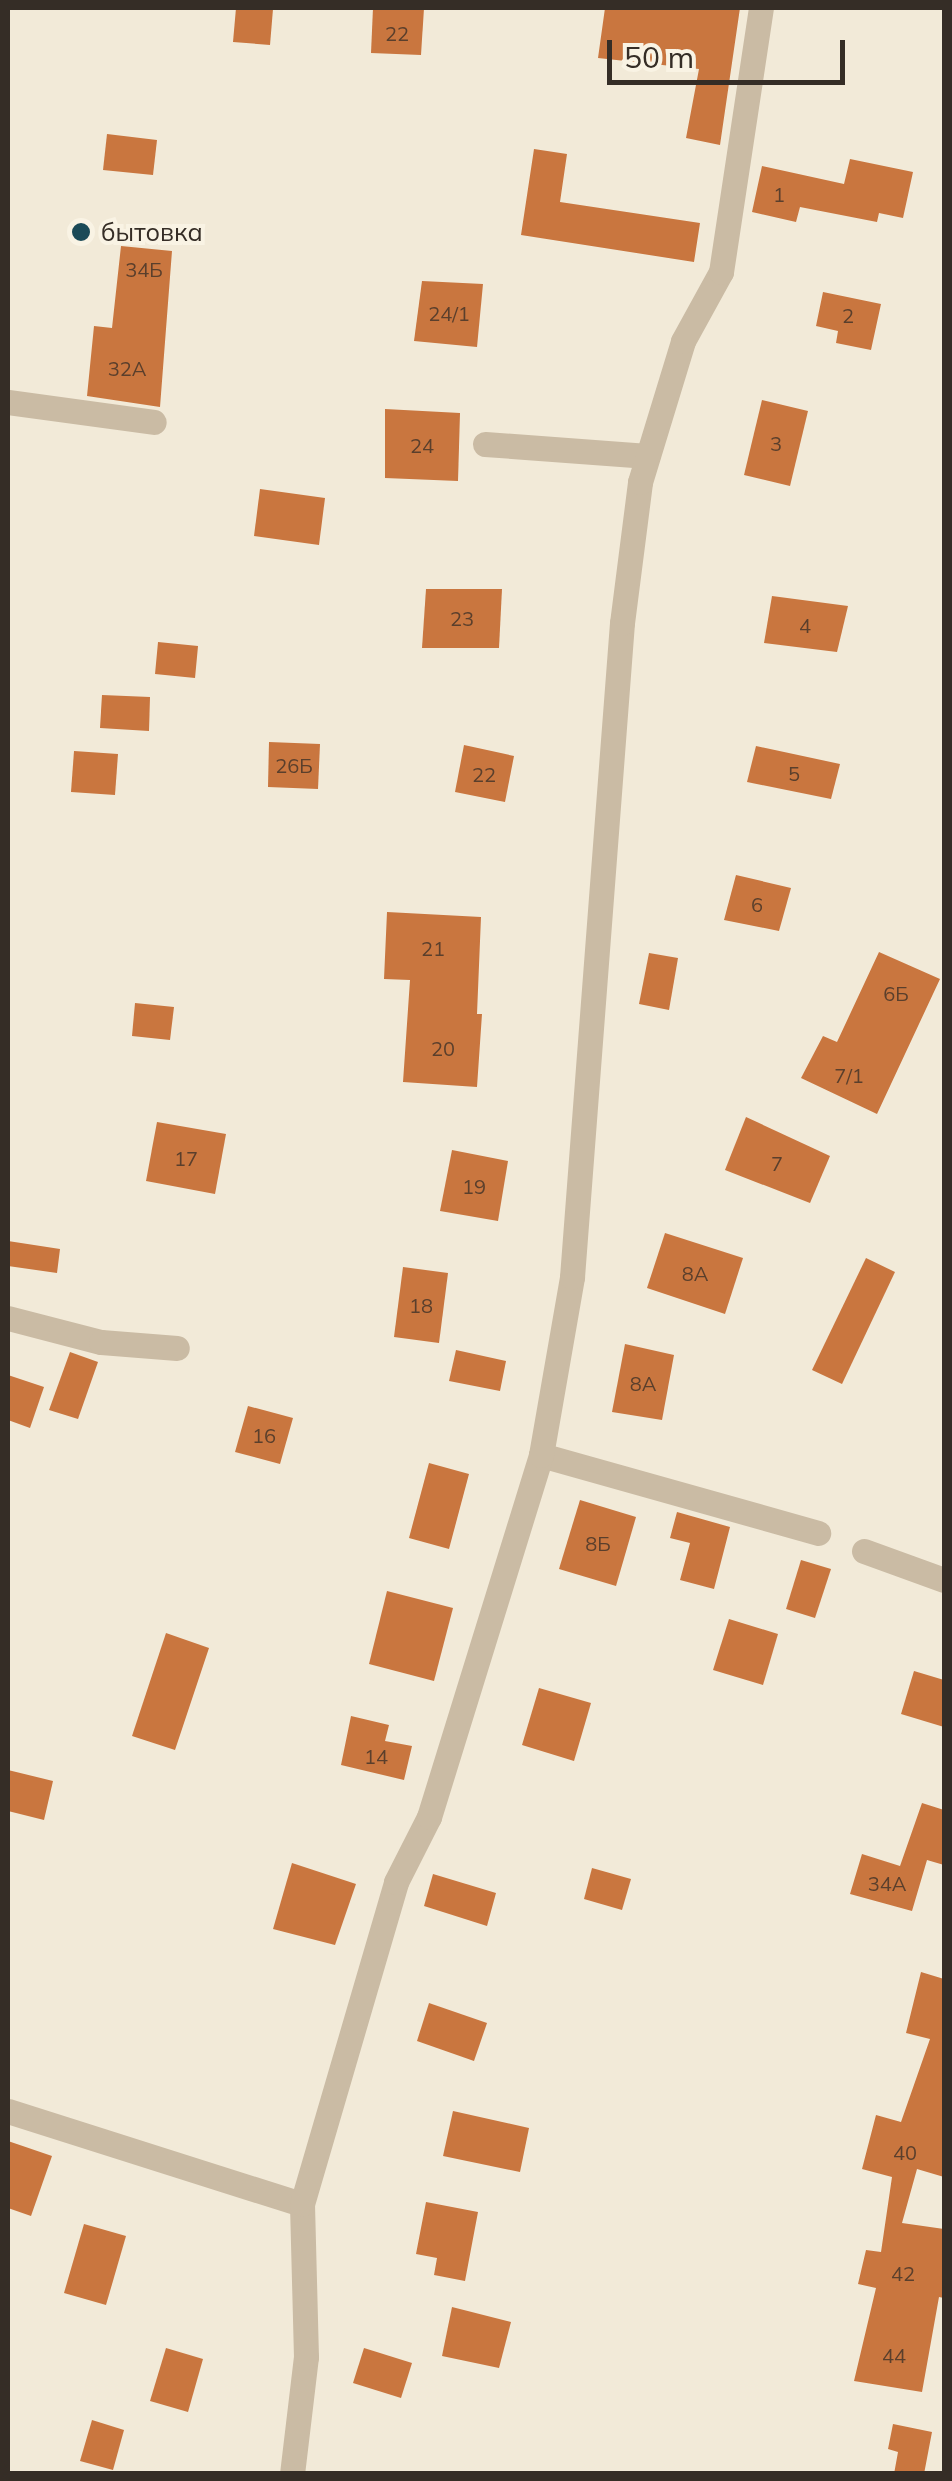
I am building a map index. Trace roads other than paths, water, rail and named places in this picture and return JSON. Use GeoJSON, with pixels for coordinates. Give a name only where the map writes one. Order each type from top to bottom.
{"type":"FeatureCollection","features":[{"type":"Feature","properties":{"kind":"street"},"geometry":{"type":"LineString","coordinates":[[292,2474],[306,2357],[302,2204],[396,1882],[428,1817],[540,1455],[572,1277],[622,623],[640,482],[683,341],[720,272],[761,8]]}},
{"type":"Feature","properties":{"kind":"street"},"geometry":{"type":"LineString","coordinates":[[8,402],[154,422]]}},
{"type":"Feature","properties":{"kind":"street"},"geometry":{"type":"LineString","coordinates":[[485,444],[648,456]]}},
{"type":"Feature","properties":{"kind":"street"},"geometry":{"type":"LineString","coordinates":[[8,1318],[101,1342],[176,1348]]}},
{"type":"Feature","properties":{"kind":"street"},"geometry":{"type":"LineString","coordinates":[[540,1455],[818,1533]]}},
{"type":"Feature","properties":{"kind":"street"},"geometry":{"type":"LineString","coordinates":[[864,1551],[944,1580]]}},
{"type":"Feature","properties":{"kind":"street"},"geometry":{"type":"LineString","coordinates":[[8,2111],[302,2204]]}},
{"type":"Feature","properties":{"kind":"place","name":"бытовка"},"geometry":{"type":"Point","coordinates":[81,232]}}]}
